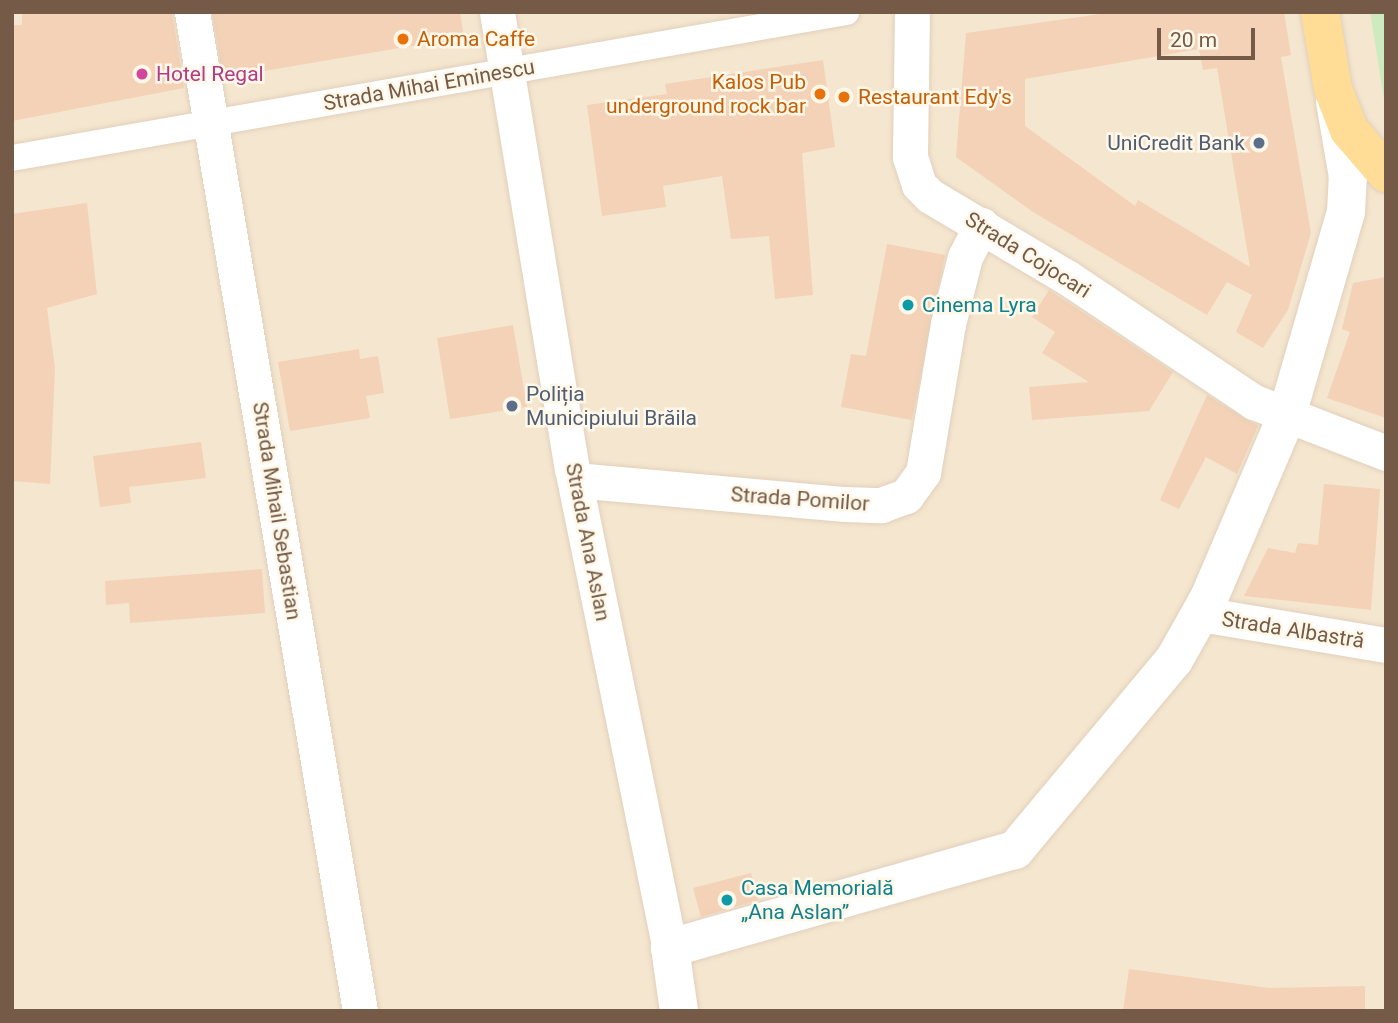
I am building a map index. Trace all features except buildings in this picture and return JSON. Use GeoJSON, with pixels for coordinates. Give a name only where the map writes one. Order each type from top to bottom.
{"type":"FeatureCollection","features":[{"type":"Feature","properties":{"kind":"main road"},"geometry":{"type":"LineString","coordinates":[[670,948],[1015,850],[1106,746],[1174,660],[1200,614],[1287,415],[1349,199],[1320,12]]}},
{"type":"Feature","properties":{"kind":"main road"},"geometry":{"type":"LineString","coordinates":[[1333,89],[1349,130],[1386,173]]}},
{"type":"Feature","properties":{"kind":"main road","name":"Strada Ana Aslan"},"geometry":{"type":"LineString","coordinates":[[670,948],[678,1011]]}},
{"type":"Feature","properties":{"kind":"street","name":"Strada Mihail Sebastian"},"geometry":{"type":"LineString","coordinates":[[192,12],[360,1011]]}},
{"type":"Feature","properties":{"kind":"street","name":"Strada Ana Aslan"},"geometry":{"type":"LineString","coordinates":[[497,12],[503,72],[575,480],[670,948]]}},
{"type":"Feature","properties":{"kind":"street","name":"Strada Mihai Eminescu"},"geometry":{"type":"LineString","coordinates":[[12,158],[846,12]]}},
{"type":"Feature","properties":{"kind":"street","name":"Strada Cojocari"},"geometry":{"type":"LineString","coordinates":[[912,12],[913,173],[930,196],[981,225],[1233,389],[1287,415],[1386,453]]}},
{"type":"Feature","properties":{"kind":"street","name":"Strada Pomilor"},"geometry":{"type":"LineString","coordinates":[[575,480],[845,504],[881,505],[906,496],[923,473],[948,324],[965,257],[981,225]]}},
{"type":"Feature","properties":{"kind":"street","name":"Strada Albastră"},"geometry":{"type":"LineString","coordinates":[[1200,614],[1386,645]]}},
{"type":"Feature","properties":{"kind":"shaded area"},"geometry":{"type":"Polygon","coordinates":[[[12,12],[1386,12],[1386,1011],[12,1011],[12,12]]]}},
{"type":"Feature","properties":{"kind":"green space"},"geometry":{"type":"Polygon","coordinates":[[[1370,12],[1386,12],[1386,105],[1384,99],[1370,12]]]}},
{"type":"Feature","properties":{"kind":"place","name":"Aroma Caffe"},"geometry":{"type":"Point","coordinates":[403,39]}},
{"type":"Feature","properties":{"kind":"place","name":"Hotel Regal"},"geometry":{"type":"Point","coordinates":[142,74]}},
{"type":"Feature","properties":{"kind":"place","name":"Kalos Pub underground rock bar"},"geometry":{"type":"Point","coordinates":[820,94]}},
{"type":"Feature","properties":{"kind":"place","name":"Restaurant Edy's"},"geometry":{"type":"Point","coordinates":[844,97]}},
{"type":"Feature","properties":{"kind":"place","name":"UniCredit Bank"},"geometry":{"type":"Point","coordinates":[1259,143]}},
{"type":"Feature","properties":{"kind":"place","name":"Cinema Lyra"},"geometry":{"type":"Point","coordinates":[908,305]}},
{"type":"Feature","properties":{"kind":"place","name":"Poliția Municipiului Brăila"},"geometry":{"type":"Point","coordinates":[512,406]}},
{"type":"Feature","properties":{"kind":"place","name":"Casa Memorială „Ana Aslan”"},"geometry":{"type":"Point","coordinates":[727,900]}}]}
